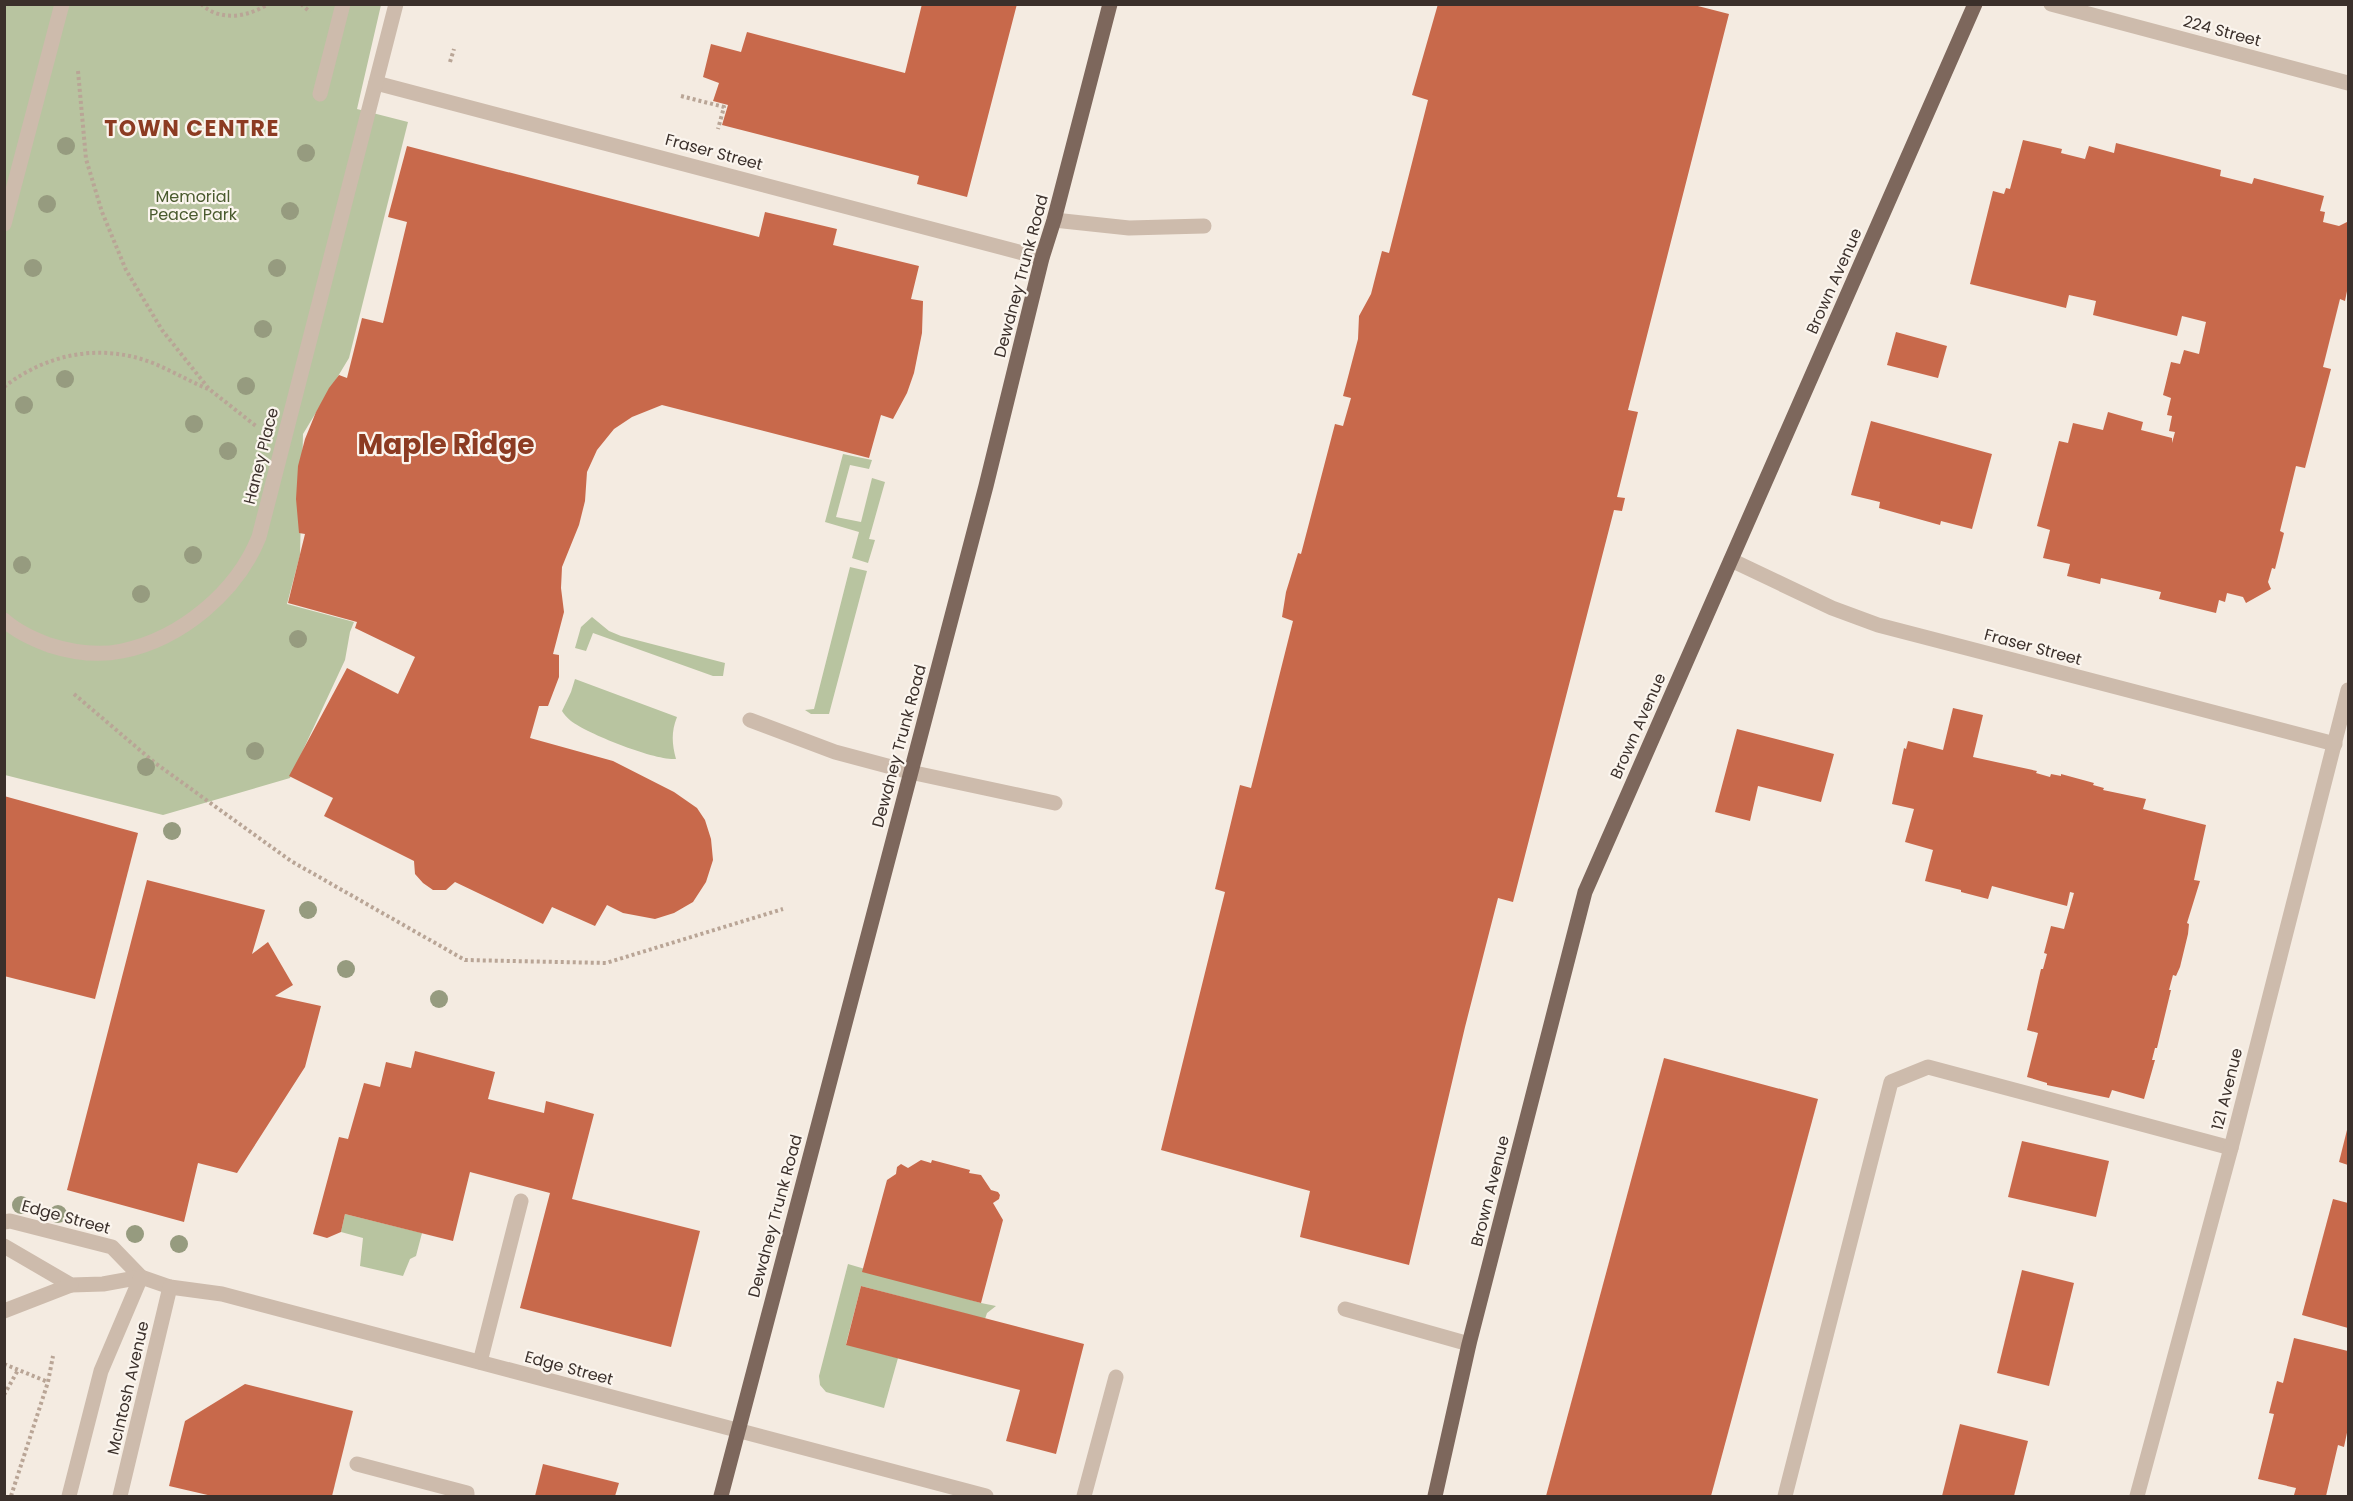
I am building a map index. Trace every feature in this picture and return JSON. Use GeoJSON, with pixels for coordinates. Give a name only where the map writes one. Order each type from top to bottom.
{"type":"FeatureCollection","features":[{"type":"Feature","properties":{"kind":"main road","name":"Dewdney Trunk Road"},"geometry":{"type":"LineString","coordinates":[[721,1497],[1110,4]]}},
{"type":"Feature","properties":{"kind":"main road","name":"Brown Avenue"},"geometry":{"type":"LineString","coordinates":[[1435,1497],[1469,1344],[1585,892],[1975,4]]}},
{"type":"Feature","properties":{"kind":"street"},"geometry":{"type":"LineString","coordinates":[[4,224],[62,4]]}},
{"type":"Feature","properties":{"kind":"street"},"geometry":{"type":"LineString","coordinates":[[320,94],[343,4]]}},
{"type":"Feature","properties":{"kind":"street"},"geometry":{"type":"LineString","coordinates":[[376,83],[396,4]]}},
{"type":"Feature","properties":{"kind":"street","name":"224 Street"},"geometry":{"type":"LineString","coordinates":[[2051,4],[2349,83]]}},
{"type":"Feature","properties":{"kind":"street","name":"Fraser Street"},"geometry":{"type":"LineString","coordinates":[[376,83],[1042,258]]}},
{"type":"Feature","properties":{"kind":"street","name":"Haney Place"},"geometry":{"type":"LineString","coordinates":[[4,620],[23,634],[59,648],[101,653],[120,652],[146,644],[198,615],[233,581],[245,565],[259,537],[376,83]]}},
{"type":"Feature","properties":{"kind":"street"},"geometry":{"type":"LineString","coordinates":[[1054,220],[1129,228],[1204,226]]}},
{"type":"Feature","properties":{"kind":"street","name":"Fraser Street"},"geometry":{"type":"LineString","coordinates":[[1731,560],[1832,608],[1878,625],[2335,744]]}},
{"type":"Feature","properties":{"kind":"street","name":"121 Avenue"},"geometry":{"type":"LineString","coordinates":[[2137,1497],[2231,1149],[2349,690]]}},
{"type":"Feature","properties":{"kind":"street"},"geometry":{"type":"LineString","coordinates":[[750,720],[836,752],[910,772],[1055,804]]}},
{"type":"Feature","properties":{"kind":"street"},"geometry":{"type":"LineString","coordinates":[[1785,1497],[1891,1082],[1928,1067],[2231,1149]]}},
{"type":"Feature","properties":{"kind":"street"},"geometry":{"type":"LineString","coordinates":[[480,1362],[521,1201]]}},
{"type":"Feature","properties":{"kind":"street","name":"Edge Street"},"geometry":{"type":"LineString","coordinates":[[4,1222],[10,1221],[112,1247],[141,1277],[170,1287],[222,1294],[986,1497]]}},
{"type":"Feature","properties":{"kind":"street"},"geometry":{"type":"LineString","coordinates":[[4,1246],[71,1285]]}},
{"type":"Feature","properties":{"kind":"street"},"geometry":{"type":"LineString","coordinates":[[69,1497],[101,1371],[141,1277]]}},
{"type":"Feature","properties":{"kind":"street","name":"Edge Street"},"geometry":{"type":"LineString","coordinates":[[71,1285],[103,1284],[141,1277]]}},
{"type":"Feature","properties":{"kind":"street"},"geometry":{"type":"LineString","coordinates":[[4,1311],[71,1285]]}},
{"type":"Feature","properties":{"kind":"street","name":"McIntosh Avenue"},"geometry":{"type":"LineString","coordinates":[[120,1497],[170,1287]]}},
{"type":"Feature","properties":{"kind":"street"},"geometry":{"type":"LineString","coordinates":[[1345,1309],[1469,1344]]}},
{"type":"Feature","properties":{"kind":"street"},"geometry":{"type":"LineString","coordinates":[[1084,1497],[1116,1377]]}},
{"type":"Feature","properties":{"kind":"street"},"geometry":{"type":"LineString","coordinates":[[357,1464],[467,1493],[466,1497]]}},
{"type":"Feature","properties":{"kind":"path"},"geometry":{"type":"LineString","coordinates":[[201,4],[220,15],[238,16],[255,12],[268,4]]}},
{"type":"Feature","properties":{"kind":"path"},"geometry":{"type":"LineString","coordinates":[[450,62],[454,49]]}},
{"type":"Feature","properties":{"kind":"path"},"geometry":{"type":"LineString","coordinates":[[78,66],[86,159],[109,230],[126,270],[149,310],[184,360],[208,389],[259,429]]}},
{"type":"Feature","properties":{"kind":"path"},"geometry":{"type":"LineString","coordinates":[[681,96],[724,107],[718,129]]}},
{"type":"Feature","properties":{"kind":"path"},"geometry":{"type":"LineString","coordinates":[[4,387],[20,375],[45,363],[73,354],[99,351],[141,359],[208,389]]}},
{"type":"Feature","properties":{"kind":"path"},"geometry":{"type":"LineString","coordinates":[[74,694],[155,763],[291,861],[465,960],[606,963],[783,909]]}},
{"type":"Feature","properties":{"kind":"path"},"geometry":{"type":"LineString","coordinates":[[11,1497],[48,1382],[53,1356]]}},
{"type":"Feature","properties":{"kind":"path"},"geometry":{"type":"LineString","coordinates":[[4,1364],[48,1382]]}},
{"type":"Feature","properties":{"kind":"path"},"geometry":{"type":"LineString","coordinates":[[4,1395],[18,1370]]}},
{"type":"Feature","properties":{"kind":"green space","name":"Memorial Peace Park"},"geometry":{"type":"Polygon","coordinates":[[[4,5],[381,5],[357,109],[408,122],[349,358],[303,434],[300,555],[287,604],[354,622],[345,660],[290,778],[163,815],[5,775],[4,5]]]}},
{"type":"Feature","properties":{"kind":"green space"},"geometry":{"type":"Polygon","coordinates":[[[843,454],[872,460],[869,469],[850,465],[836,517],[861,522],[872,478],[885,482],[869,539],[875,540],[868,563],[852,558],[859,532],[825,522],[843,454]]]}},
{"type":"Feature","properties":{"kind":"green space"},"geometry":{"type":"Polygon","coordinates":[[[850,567],[867,571],[829,714],[811,714],[805,710],[814,709],[850,567]]]}},
{"type":"Feature","properties":{"kind":"green space"},"geometry":{"type":"Polygon","coordinates":[[[592,617],[609,631],[621,636],[725,663],[723,676],[713,676],[593,633],[586,651],[575,648],[581,627],[592,617]]]}},
{"type":"Feature","properties":{"kind":"green space"},"geometry":{"type":"Polygon","coordinates":[[[575,679],[677,717],[673,738],[676,759],[654,756],[622,746],[571,721],[562,711],[575,679]]]}},
{"type":"Feature","properties":{"kind":"green space"},"geometry":{"type":"Polygon","coordinates":[[[345,1214],[422,1233],[416,1256],[410,1259],[403,1276],[360,1266],[363,1238],[341,1232],[345,1214]]]}},
{"type":"Feature","properties":{"kind":"green space"},"geometry":{"type":"Polygon","coordinates":[[[848,1264],[996,1306],[987,1313],[985,1319],[861,1286],[846,1344],[898,1358],[884,1408],[826,1392],[820,1385],[819,1376],[848,1264]]]}},
{"type":"Feature","properties":{"kind":"building"},"geometry":{"type":"Polygon","coordinates":[[[922,4],[1017,4],[967,197],[917,184],[919,176],[722,125],[728,105],[713,101],[719,83],[703,77],[711,44],[741,52],[747,32],[905,73],[922,4]]]}},
{"type":"Feature","properties":{"kind":"building"},"geometry":{"type":"Polygon","coordinates":[[[1438,4],[1690,4],[1729,14],[1628,410],[1638,412],[1617,497],[1625,498],[1622,511],[1614,510],[1513,902],[1498,898],[1409,1265],[1300,1237],[1310,1191],[1161,1150],[1225,892],[1215,889],[1240,785],[1251,788],[1293,621],[1282,617],[1286,592],[1298,553],[1301,554],[1335,424],[1343,426],[1351,398],[1343,396],[1358,339],[1359,316],[1371,294],[1382,251],[1389,253],[1428,100],[1412,95],[1438,4]]]}},
{"type":"Feature","properties":{"kind":"building"},"geometry":{"type":"Polygon","coordinates":[[[2023,140],[2062,149],[2061,153],[2085,159],[2089,146],[2114,153],[2116,143],[2221,170],[2220,176],[2252,184],[2254,178],[2324,196],[2320,211],[2325,212],[2323,222],[2339,226],[2347,222],[2348,286],[2345,301],[2340,299],[2323,367],[2331,369],[2305,468],[2296,466],[2280,531],[2284,533],[2275,569],[2272,568],[2268,582],[2271,589],[2246,603],[2243,597],[2227,593],[2225,602],[2219,600],[2216,613],[2159,599],[2161,592],[2101,578],[2100,584],[2067,576],[2070,564],[2043,558],[2050,530],[2037,526],[2059,441],[2068,443],[2073,423],[2103,430],[2108,412],[2143,422],[2141,430],[2172,438],[2172,443],[2175,432],[2169,431],[2172,416],[2167,415],[2171,398],[2163,395],[2171,362],[2180,364],[2184,350],[2199,354],[2206,322],[2182,316],[2177,336],[2093,315],[2096,301],[2069,295],[2066,308],[1970,284],[1993,191],[2004,194],[2006,188],[2010,189],[2023,140]]]}},
{"type":"Feature","properties":{"kind":"building"},"geometry":{"type":"Polygon","coordinates":[[[407,146],[759,237],[765,212],[837,229],[833,245],[919,266],[911,299],[923,301],[922,333],[914,373],[907,393],[893,419],[881,415],[869,458],[662,405],[632,417],[614,429],[597,450],[587,472],[585,501],[579,525],[562,567],[561,588],[564,612],[553,654],[559,655],[559,677],[548,706],[539,706],[530,738],[613,761],[674,792],[697,808],[705,820],[711,839],[713,860],[706,882],[693,902],[674,913],[655,919],[623,913],[607,905],[595,926],[552,907],[543,924],[455,882],[446,890],[433,890],[415,874],[414,861],[324,816],[333,798],[289,776],[347,668],[398,694],[415,657],[355,628],[357,622],[288,603],[305,534],[299,533],[296,499],[298,466],[305,439],[329,388],[339,375],[347,378],[362,318],[383,323],[407,222],[388,217],[407,146]]]}},
{"type":"Feature","properties":{"kind":"building"},"geometry":{"type":"Polygon","coordinates":[[[1896,332],[1947,346],[1938,378],[1887,365],[1896,332]]]}},
{"type":"Feature","properties":{"kind":"building"},"geometry":{"type":"Polygon","coordinates":[[[1871,421],[1992,454],[1972,529],[1941,521],[1940,525],[1879,508],[1880,502],[1851,495],[1871,421]]]}},
{"type":"Feature","properties":{"kind":"building"},"geometry":{"type":"Polygon","coordinates":[[[1953,708],[1983,715],[1973,757],[2037,771],[2036,773],[2050,777],[2051,774],[2061,776],[2061,774],[2094,783],[2093,785],[2104,788],[2103,790],[2146,799],[2143,809],[2206,825],[2194,880],[2200,881],[2187,923],[2189,924],[2188,934],[2180,967],[2176,976],[2173,975],[2169,990],[2171,990],[2157,1048],[2155,1048],[2152,1060],[2155,1060],[2144,1099],[2112,1090],[2109,1098],[2047,1085],[2047,1083],[2027,1077],[2038,1033],[2027,1030],[2041,969],[2043,969],[2047,954],[2044,953],[2051,926],[2064,929],[2074,893],[2070,892],[2067,906],[1992,886],[1988,899],[1961,892],[1961,890],[1925,881],[1933,850],[1905,842],[1914,809],[1892,804],[1904,748],[1906,749],[1908,741],[1943,750],[1953,708]]]}},
{"type":"Feature","properties":{"kind":"building"},"geometry":{"type":"Polygon","coordinates":[[[1737,729],[1834,754],[1821,802],[1758,786],[1750,821],[1715,812],[1737,729]]]}},
{"type":"Feature","properties":{"kind":"building"},"geometry":{"type":"Polygon","coordinates":[[[4,796],[138,833],[95,999],[4,976],[4,796]]]}},
{"type":"Feature","properties":{"kind":"building"},"geometry":{"type":"Polygon","coordinates":[[[147,880],[265,910],[252,954],[268,942],[293,985],[275,996],[321,1006],[305,1067],[237,1173],[198,1163],[184,1222],[67,1190],[147,880]]]}},
{"type":"Feature","properties":{"kind":"building"},"geometry":{"type":"Polygon","coordinates":[[[415,1051],[495,1072],[488,1099],[544,1113],[546,1101],[594,1114],[572,1199],[700,1231],[671,1347],[520,1308],[550,1193],[470,1172],[453,1241],[345,1214],[341,1232],[327,1238],[313,1234],[339,1137],[348,1139],[364,1083],[380,1087],[386,1062],[411,1068],[415,1051]]]}},
{"type":"Feature","properties":{"kind":"building"},"geometry":{"type":"Polygon","coordinates":[[[1664,1058],[1818,1099],[1711,1496],[1546,1496],[1664,1058]]]}},
{"type":"Feature","properties":{"kind":"building"},"geometry":{"type":"Polygon","coordinates":[[[2348,1126],[2348,1165],[2339,1162],[2348,1126]]]}},
{"type":"Feature","properties":{"kind":"building"},"geometry":{"type":"Polygon","coordinates":[[[2022,1141],[2109,1161],[2096,1217],[2008,1197],[2022,1141]]]}},
{"type":"Feature","properties":{"kind":"building"},"geometry":{"type":"Polygon","coordinates":[[[921,1160],[931,1163],[932,1160],[970,1170],[969,1173],[981,1175],[991,1190],[1000,1195],[999,1199],[993,1203],[1003,1220],[981,1303],[862,1272],[887,1180],[896,1174],[897,1167],[901,1164],[908,1168],[921,1160]]]}},
{"type":"Feature","properties":{"kind":"building"},"geometry":{"type":"Polygon","coordinates":[[[2333,1199],[2348,1203],[2348,1328],[2302,1315],[2333,1199]]]}},
{"type":"Feature","properties":{"kind":"building"},"geometry":{"type":"Polygon","coordinates":[[[2022,1270],[2074,1283],[2049,1386],[1997,1373],[2022,1270]]]}},
{"type":"Feature","properties":{"kind":"building"},"geometry":{"type":"Polygon","coordinates":[[[861,1286],[1084,1344],[1056,1454],[1006,1441],[1020,1390],[846,1345],[861,1286]]]}},
{"type":"Feature","properties":{"kind":"building"},"geometry":{"type":"Polygon","coordinates":[[[2294,1338],[2348,1351],[2348,1428],[2344,1447],[2338,1445],[2326,1496],[2294,1495],[2296,1488],[2258,1479],[2274,1414],[2269,1413],[2277,1381],[2283,1383],[2294,1338]]]}},
{"type":"Feature","properties":{"kind":"building"},"geometry":{"type":"Polygon","coordinates":[[[245,1384],[353,1411],[332,1496],[212,1496],[169,1486],[185,1421],[245,1384]]]}},
{"type":"Feature","properties":{"kind":"building"},"geometry":{"type":"Polygon","coordinates":[[[1960,1424],[2028,1441],[2014,1496],[1942,1496],[1960,1424]]]}},
{"type":"Feature","properties":{"kind":"building"},"geometry":{"type":"Polygon","coordinates":[[[543,1464],[619,1483],[615,1496],[535,1496],[543,1464]]]}},
{"type":"Feature","properties":{"kind":"district","name":"TOWN CENTRE"},"geometry":{"type":"Point","coordinates":[192,128]}},
{"type":"Feature","properties":{"kind":"district","name":"Maple Ridge"},"geometry":{"type":"Point","coordinates":[446,444]}}]}
